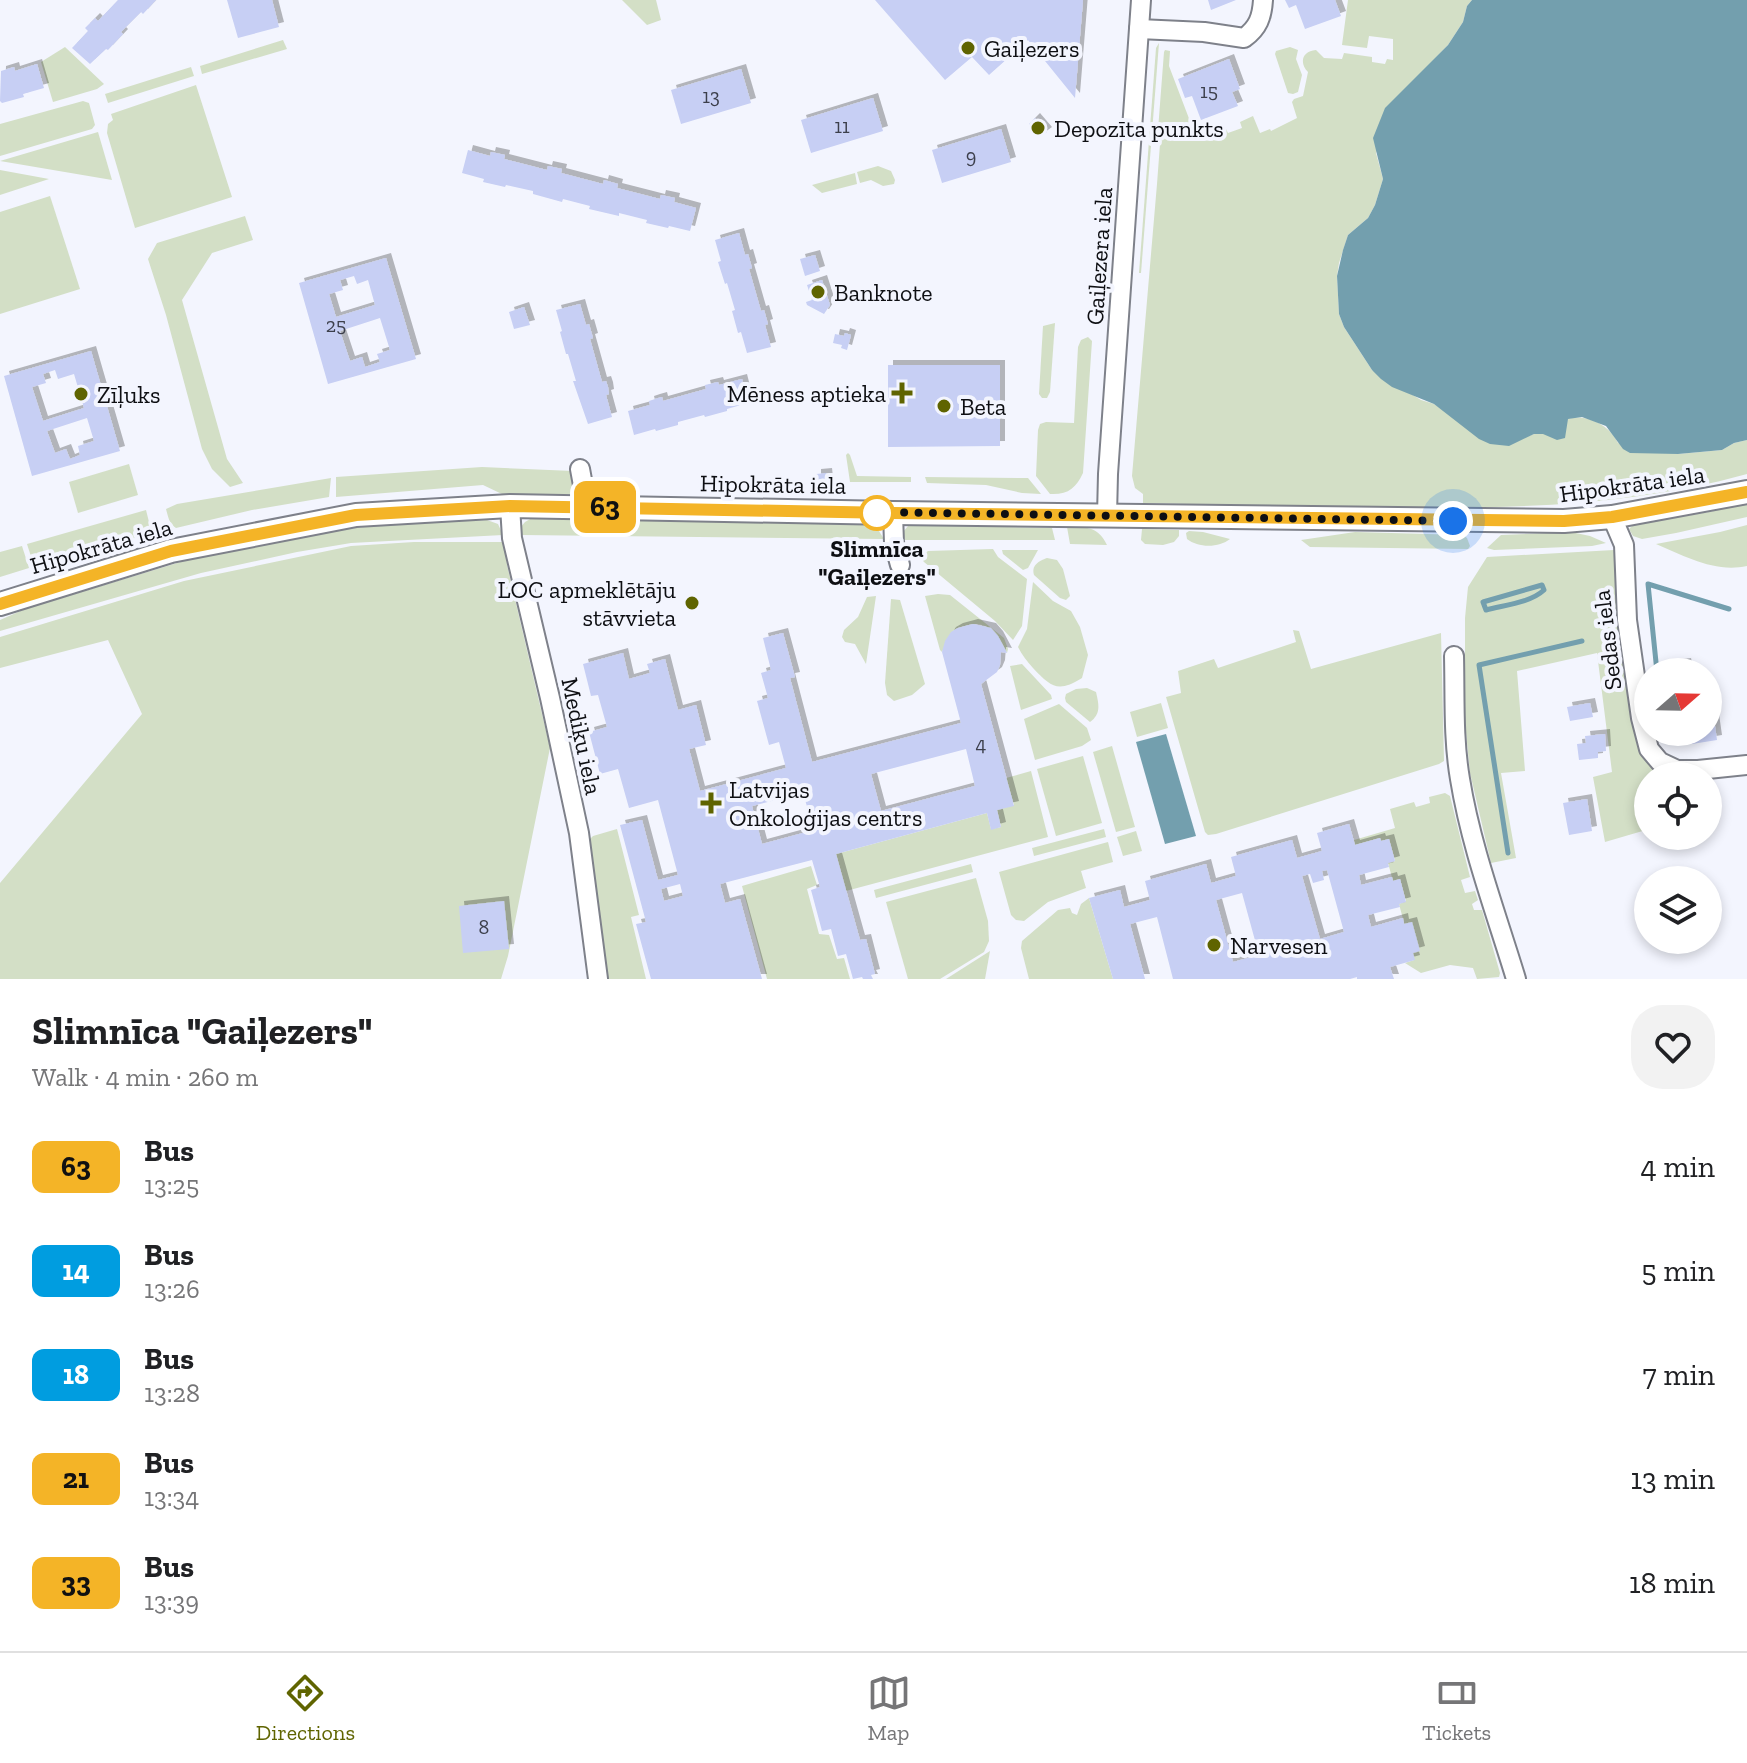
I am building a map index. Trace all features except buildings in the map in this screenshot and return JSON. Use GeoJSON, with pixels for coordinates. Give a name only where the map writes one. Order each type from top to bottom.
{"type":"FeatureCollection","features":[{"type":"Feature","properties":{"kind":"street","name":"Gaiļezera iela"},"geometry":{"type":"LineString","coordinates":[[1107,516],[1141,0]]}},
{"type":"Feature","properties":{"kind":"street"},"geometry":{"type":"LineString","coordinates":[[1139,29],[1204,32],[1244,38],[1258,25],[1263,0]]}},
{"type":"Feature","properties":{"kind":"street"},"geometry":{"type":"LineString","coordinates":[[580,469],[587,507]]}},
{"type":"Feature","properties":{"kind":"street","name":"Hipokrāta iela"},"geometry":{"type":"LineString","coordinates":[[0,604],[171,551],[356,515],[510,506],[1564,521],[1612,517],[1747,492]]}},
{"type":"Feature","properties":{"kind":"street","name":"Mediķu iela"},"geometry":{"type":"LineString","coordinates":[[510,506],[512,538],[579,833],[598,979]]}},
{"type":"Feature","properties":{"kind":"street"},"geometry":{"type":"LineString","coordinates":[[893,513],[894,543],[900,565]]}},
{"type":"Feature","properties":{"kind":"street","name":"Sedas iela"},"geometry":{"type":"LineString","coordinates":[[1612,517],[1624,545],[1627,620],[1641,718],[1649,749],[1660,762],[1677,770],[1747,765]]}},
{"type":"Feature","properties":{"kind":"street"},"geometry":{"type":"LineString","coordinates":[[1454,656],[1459,777],[1516,979]]}},
{"type":"Feature","properties":{"kind":"green space"},"geometry":{"type":"Polygon","coordinates":[[[622,0],[656,0],[661,20],[647,25],[622,0]]]}},
{"type":"Feature","properties":{"kind":"green space"},"geometry":{"type":"Polygon","coordinates":[[[1348,0],[1472,0],[1463,22],[1448,45],[1422,72],[1376,153],[1383,179],[1375,205],[1368,218],[1348,235],[1339,263],[1339,314],[1372,370],[1446,412],[1523,438],[1565,429],[1567,419],[1582,418],[1603,426],[1618,443],[1678,454],[1722,450],[1747,440],[1747,474],[1658,493],[1568,504],[1432,508],[1143,503],[1143,494],[1135,488],[1132,476],[1157,184],[1164,52],[1170,51],[1169,66],[1193,129],[1212,133],[1226,129],[1228,133],[1242,128],[1240,122],[1253,116],[1260,133],[1271,131],[1297,118],[1292,102],[1303,96],[1308,72],[1303,61],[1308,53],[1316,50],[1324,58],[1342,59],[1344,53],[1372,57],[1372,62],[1385,64],[1387,59],[1393,60],[1393,39],[1369,36],[1367,48],[1342,45],[1348,0]]]}},
{"type":"Feature","properties":{"kind":"green space"},"geometry":{"type":"Polygon","coordinates":[[[283,40],[287,49],[202,74],[200,66],[283,40]]]}},
{"type":"Feature","properties":{"kind":"green space"},"geometry":{"type":"Polygon","coordinates":[[[1159,43],[1141,273],[1139,273],[1156,48],[1159,43]]]}},
{"type":"Feature","properties":{"kind":"green space"},"geometry":{"type":"Polygon","coordinates":[[[65,47],[104,84],[53,102],[41,62],[65,47]]]}},
{"type":"Feature","properties":{"kind":"green space"},"geometry":{"type":"Polygon","coordinates":[[[1290,47],[1298,50],[1296,59],[1302,75],[1298,92],[1293,94],[1288,93],[1275,54],[1290,47]]]}},
{"type":"Feature","properties":{"kind":"green space"},"geometry":{"type":"Polygon","coordinates":[[[191,67],[194,76],[108,103],[105,94],[191,67]]]}},
{"type":"Feature","properties":{"kind":"green space"},"geometry":{"type":"Polygon","coordinates":[[[196,85],[232,197],[135,228],[107,133],[108,124],[113,120],[111,114],[196,85]]]}},
{"type":"Feature","properties":{"kind":"green space"},"geometry":{"type":"Polygon","coordinates":[[[83,101],[89,103],[95,125],[92,129],[0,156],[0,124],[83,101]]]}},
{"type":"Feature","properties":{"kind":"green space"},"geometry":{"type":"Polygon","coordinates":[[[98,132],[112,180],[0,161],[98,132]]]}},
{"type":"Feature","properties":{"kind":"green space"},"geometry":{"type":"Polygon","coordinates":[[[878,166],[891,171],[894,184],[883,186],[871,180],[860,183],[857,172],[878,166]]]}},
{"type":"Feature","properties":{"kind":"green space"},"geometry":{"type":"Polygon","coordinates":[[[0,170],[49,179],[0,195],[0,170]]]}},
{"type":"Feature","properties":{"kind":"green space"},"geometry":{"type":"Polygon","coordinates":[[[855,173],[857,184],[822,193],[812,185],[855,173]]]}},
{"type":"Feature","properties":{"kind":"green space"},"geometry":{"type":"Polygon","coordinates":[[[50,196],[80,289],[0,314],[0,212],[50,196]]]}},
{"type":"Feature","properties":{"kind":"green space"},"geometry":{"type":"Polygon","coordinates":[[[245,216],[253,240],[212,253],[182,300],[227,459],[243,483],[230,487],[212,469],[202,449],[148,259],[157,243],[245,216]]]}},
{"type":"Feature","properties":{"kind":"green space"},"geometry":{"type":"Polygon","coordinates":[[[1055,323],[1050,392],[1047,398],[1042,398],[1039,394],[1043,326],[1055,323]]]}},
{"type":"Feature","properties":{"kind":"green space"},"geometry":{"type":"Polygon","coordinates":[[[1088,337],[1092,341],[1083,473],[1071,490],[1050,494],[1036,476],[1038,430],[1040,424],[1046,422],[1074,423],[1078,347],[1081,340],[1088,337]]]}},
{"type":"Feature","properties":{"kind":"green space"},"geometry":{"type":"Polygon","coordinates":[[[848,453],[857,476],[911,477],[911,482],[850,482],[848,453]]]}},
{"type":"Feature","properties":{"kind":"green space"},"geometry":{"type":"Polygon","coordinates":[[[129,464],[138,495],[78,513],[69,482],[129,464]]]}},
{"type":"Feature","properties":{"kind":"green space"},"geometry":{"type":"Polygon","coordinates":[[[482,467],[573,471],[576,491],[571,494],[504,495],[483,485],[336,497],[336,477],[482,467]]]}},
{"type":"Feature","properties":{"kind":"green space"},"geometry":{"type":"Polygon","coordinates":[[[925,477],[1028,478],[1041,494],[986,485],[927,483],[925,477]]]}},
{"type":"Feature","properties":{"kind":"green space"},"geometry":{"type":"Polygon","coordinates":[[[331,478],[329,497],[252,510],[176,528],[170,522],[166,509],[177,504],[331,478]]]}},
{"type":"Feature","properties":{"kind":"green space"},"geometry":{"type":"Polygon","coordinates":[[[1747,503],[1747,517],[1676,533],[1642,539],[1633,536],[1629,529],[1633,525],[1747,503]]]}},
{"type":"Feature","properties":{"kind":"green space"},"geometry":{"type":"Polygon","coordinates":[[[146,510],[151,530],[149,534],[34,566],[27,544],[146,510]]]}},
{"type":"Feature","properties":{"kind":"green space"},"geometry":{"type":"Polygon","coordinates":[[[532,518],[868,524],[877,528],[884,539],[522,535],[520,528],[532,518]]]}},
{"type":"Feature","properties":{"kind":"green space"},"geometry":{"type":"Polygon","coordinates":[[[487,520],[498,524],[503,535],[351,543],[297,552],[201,573],[0,631],[0,620],[25,609],[197,557],[313,533],[380,525],[487,520]]]}},
{"type":"Feature","properties":{"kind":"green space"},"geometry":{"type":"Polygon","coordinates":[[[912,525],[1052,528],[1055,540],[905,540],[903,532],[912,525]]]}},
{"type":"Feature","properties":{"kind":"green space"},"geometry":{"type":"Polygon","coordinates":[[[1747,525],[1747,566],[1711,565],[1656,544],[1720,532],[1747,525]]]}},
{"type":"Feature","properties":{"kind":"green space"},"geometry":{"type":"Polygon","coordinates":[[[1067,527],[1095,531],[1107,545],[1070,544],[1067,527]]]}},
{"type":"Feature","properties":{"kind":"green space"},"geometry":{"type":"Polygon","coordinates":[[[1142,529],[1179,530],[1179,536],[1174,542],[1163,545],[1145,544],[1141,540],[1142,529]]]}},
{"type":"Feature","properties":{"kind":"green space"},"geometry":{"type":"Polygon","coordinates":[[[1355,532],[1463,535],[1470,546],[1468,549],[1310,547],[1301,540],[1355,532]]]}},
{"type":"Feature","properties":{"kind":"green space"},"geometry":{"type":"Polygon","coordinates":[[[1571,532],[1606,543],[1592,546],[1487,548],[1501,535],[1571,532]]]}},
{"type":"Feature","properties":{"kind":"green space"},"geometry":{"type":"Polygon","coordinates":[[[1186,533],[1230,539],[1220,544],[1203,545],[1187,539],[1186,533]]]}},
{"type":"Feature","properties":{"kind":"green space"},"geometry":{"type":"Polygon","coordinates":[[[505,542],[507,565],[550,748],[501,979],[0,979],[0,883],[142,714],[108,640],[0,668],[0,637],[184,581],[351,546],[505,542]]]}},
{"type":"Feature","properties":{"kind":"green space"},"geometry":{"type":"Polygon","coordinates":[[[22,546],[29,568],[0,577],[0,552],[22,546]]]}},
{"type":"Feature","properties":{"kind":"green space"},"geometry":{"type":"Polygon","coordinates":[[[993,549],[998,557],[1027,579],[1022,626],[1013,640],[920,557],[928,551],[993,549]]]}},
{"type":"Feature","properties":{"kind":"green space"},"geometry":{"type":"Polygon","coordinates":[[[1002,550],[1038,550],[1028,568],[1023,570],[1002,550]]]}},
{"type":"Feature","properties":{"kind":"green space"},"geometry":{"type":"Polygon","coordinates":[[[1614,550],[1634,718],[1634,746],[1640,746],[1661,762],[1634,762],[1634,834],[1605,842],[1593,777],[1612,772],[1597,653],[1517,671],[1525,771],[1501,773],[1516,858],[1491,863],[1470,773],[1465,722],[1468,587],[1487,557],[1614,550]]]}},
{"type":"Feature","properties":{"kind":"green space"},"geometry":{"type":"Polygon","coordinates":[[[1047,558],[1057,560],[1063,569],[1070,596],[1066,600],[1034,575],[1035,566],[1047,558]]]}},
{"type":"Feature","properties":{"kind":"green space"},"geometry":{"type":"Polygon","coordinates":[[[1033,582],[1053,601],[1071,611],[1080,627],[1088,655],[1082,678],[1067,685],[1055,686],[1045,680],[1018,647],[1027,629],[1033,582]]]}},
{"type":"Feature","properties":{"kind":"green space"},"geometry":{"type":"Polygon","coordinates":[[[950,595],[1004,638],[1007,653],[992,631],[975,624],[954,630],[942,652],[925,596],[950,595]]]}},
{"type":"Feature","properties":{"kind":"green space"},"geometry":{"type":"Polygon","coordinates":[[[876,596],[866,664],[855,644],[845,642],[842,637],[844,630],[858,617],[867,597],[876,596]]]}},
{"type":"Feature","properties":{"kind":"green space"},"geometry":{"type":"Polygon","coordinates":[[[891,599],[900,600],[925,684],[912,695],[894,701],[887,695],[885,683],[891,599]]]}},
{"type":"Feature","properties":{"kind":"green space"},"geometry":{"type":"Polygon","coordinates":[[[1293,630],[1299,631],[1311,669],[1441,633],[1444,761],[1208,835],[1166,697],[1181,693],[1178,671],[1214,659],[1218,668],[1296,642],[1293,630]]]}},
{"type":"Feature","properties":{"kind":"green space"},"geometry":{"type":"Polygon","coordinates":[[[1022,664],[1052,699],[1021,710],[1010,666],[1022,664]]]}},
{"type":"Feature","properties":{"kind":"green space"},"geometry":{"type":"Polygon","coordinates":[[[1087,688],[1096,692],[1098,705],[1098,712],[1090,722],[1065,698],[1066,694],[1076,689],[1087,688]]]}},
{"type":"Feature","properties":{"kind":"green space"},"geometry":{"type":"Polygon","coordinates":[[[1161,703],[1168,728],[1137,737],[1130,712],[1161,703]]]}},
{"type":"Feature","properties":{"kind":"green space"},"geometry":{"type":"Polygon","coordinates":[[[1059,704],[1087,728],[1091,740],[1082,746],[1035,760],[1024,719],[1059,704]]]}},
{"type":"Feature","properties":{"kind":"green space"},"geometry":{"type":"Polygon","coordinates":[[[1112,746],[1135,827],[1116,832],[1093,752],[1112,746]]]}},
{"type":"Feature","properties":{"kind":"green space"},"geometry":{"type":"Polygon","coordinates":[[[1083,756],[1102,823],[1056,836],[1037,769],[1083,756]]]}},
{"type":"Feature","properties":{"kind":"green space"},"geometry":{"type":"Polygon","coordinates":[[[1031,771],[1048,837],[846,891],[836,854],[987,813],[991,829],[1001,827],[997,810],[1014,805],[1006,778],[1031,771]]]}},
{"type":"Feature","properties":{"kind":"green space"},"geometry":{"type":"Polygon","coordinates":[[[1445,793],[1450,796],[1470,877],[1461,880],[1465,893],[1475,891],[1478,900],[1472,904],[1474,910],[1482,910],[1499,977],[1477,979],[1473,968],[1450,965],[1421,973],[1405,963],[1414,960],[1399,904],[1406,901],[1400,879],[1393,881],[1388,863],[1395,861],[1389,839],[1381,841],[1380,838],[1355,845],[1354,840],[1395,828],[1390,809],[1414,802],[1416,807],[1430,803],[1429,797],[1445,793]]]}},
{"type":"Feature","properties":{"kind":"green space"},"geometry":{"type":"Polygon","coordinates":[[[617,829],[639,915],[631,917],[646,979],[602,979],[587,842],[593,836],[617,829]]]}},
{"type":"Feature","properties":{"kind":"green space"},"geometry":{"type":"Polygon","coordinates":[[[1104,829],[1106,837],[1034,856],[1032,848],[1104,829]]]}},
{"type":"Feature","properties":{"kind":"green space"},"geometry":{"type":"Polygon","coordinates":[[[1136,831],[1142,851],[1123,856],[1117,837],[1136,831]]]}},
{"type":"Feature","properties":{"kind":"green space"},"geometry":{"type":"Polygon","coordinates":[[[1108,842],[1113,862],[1081,871],[1086,888],[1048,902],[1024,921],[1016,920],[1011,915],[999,872],[1108,842]]]}},
{"type":"Feature","properties":{"kind":"green space"},"geometry":{"type":"Polygon","coordinates":[[[971,864],[973,872],[876,898],[874,890],[971,864]]]}},
{"type":"Feature","properties":{"kind":"green space"},"geometry":{"type":"Polygon","coordinates":[[[811,866],[817,885],[807,889],[819,934],[829,935],[837,959],[844,958],[850,979],[767,979],[742,886],[811,866]]]}},
{"type":"Feature","properties":{"kind":"green space"},"geometry":{"type":"Polygon","coordinates":[[[976,878],[988,921],[989,941],[984,952],[940,979],[908,979],[886,902],[976,878]]]}},
{"type":"Feature","properties":{"kind":"green space"},"geometry":{"type":"Polygon","coordinates":[[[1089,898],[1113,979],[1029,979],[1022,941],[1058,910],[1070,908],[1077,915],[1081,904],[1089,898]]]}},
{"type":"Feature","properties":{"kind":"green space"},"geometry":{"type":"Polygon","coordinates":[[[990,951],[985,979],[946,979],[990,951]]]}},
{"type":"Feature","properties":{"kind":"water"},"geometry":{"type":"Polygon","coordinates":[[[1472,0],[1747,0],[1747,440],[1722,450],[1678,454],[1630,453],[1623,449],[1606,426],[1582,417],[1568,419],[1565,438],[1557,440],[1534,434],[1509,446],[1490,444],[1434,404],[1392,387],[1381,379],[1344,327],[1339,314],[1337,276],[1343,250],[1348,235],[1368,218],[1383,179],[1373,138],[1385,108],[1448,45],[1463,22],[1472,0]]]}},
{"type":"Feature","properties":{"kind":"water"},"geometry":{"type":"Polygon","coordinates":[[[1166,734],[1196,836],[1165,844],[1136,742],[1166,734]]]}},
{"type":"Feature","properties":{"kind":"waterway"},"geometry":{"type":"LineString","coordinates":[[1656,658],[1648,584],[1729,609]]}},
{"type":"Feature","properties":{"kind":"waterway"},"geometry":{"type":"LineString","coordinates":[[1542,585],[1544,590],[1516,603],[1486,610],[1483,602],[1542,585]]}},
{"type":"Feature","properties":{"kind":"waterway"},"geometry":{"type":"LineString","coordinates":[[1508,853],[1479,665],[1582,641]]}},
{"type":"Feature","properties":{"kind":"bus line","name":"63"},"geometry":{"type":"LineString","coordinates":[[0,604],[171,551],[356,515],[386,513],[510,506],[1564,521],[1612,517],[1747,492]]}},
{"type":"Feature","properties":{"kind":"place","name":"Gaiļezers"},"geometry":{"type":"Point","coordinates":[968,48]}},
{"type":"Feature","properties":{"kind":"place","name":"Depozīta punkts"},"geometry":{"type":"Point","coordinates":[1038,128]}},
{"type":"Feature","properties":{"kind":"place","name":"Banknote"},"geometry":{"type":"Point","coordinates":[818,292]}},
{"type":"Feature","properties":{"kind":"place","name":"Mēness aptieka"},"geometry":{"type":"Point","coordinates":[902,393]}},
{"type":"Feature","properties":{"kind":"place","name":"Zīļuks"},"geometry":{"type":"Point","coordinates":[81,394]}},
{"type":"Feature","properties":{"kind":"place","name":"Beta"},"geometry":{"type":"Point","coordinates":[944,406]}},
{"type":"Feature","properties":{"kind":"place","name":"Slimnīca \"Gaiļezers\""},"geometry":{"type":"Point","coordinates":[877,513]}},
{"type":"Feature","properties":{"kind":"place","name":"LOC apmeklētāju stāvvieta"},"geometry":{"type":"Point","coordinates":[692,603]}},
{"type":"Feature","properties":{"kind":"place","name":"Latvijas Onkoloģijas centrs"},"geometry":{"type":"Point","coordinates":[711,803]}},
{"type":"Feature","properties":{"kind":"place","name":"Narvesen"},"geometry":{"type":"Point","coordinates":[1214,945]}},
{"type":"Feature","properties":{"kind":"route"},"geometry":{"type":"LineString","coordinates":[[877,513],[869,512],[1453,521]]}}]}
